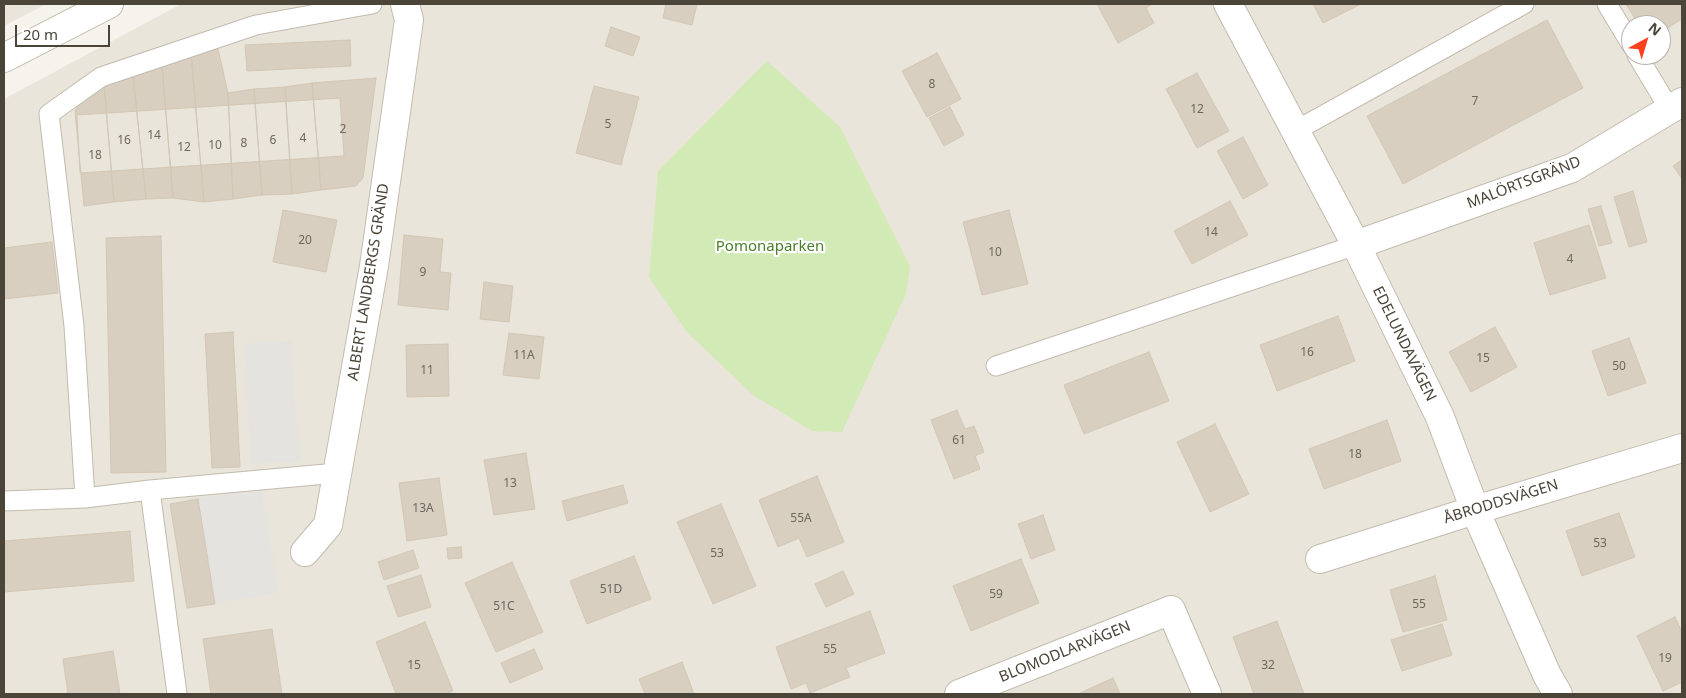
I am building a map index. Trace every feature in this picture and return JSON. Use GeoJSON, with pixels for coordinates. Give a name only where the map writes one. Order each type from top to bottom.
{"type":"FeatureCollection","features":[{"type":"Feature","properties":{"kind":"street"},"geometry":{"type":"LineString","coordinates":[[4,58],[109,4]]}},
{"type":"Feature","properties":{"kind":"street","name":"ALBERT LANDBERGS GRÄND"},"geometry":{"type":"LineString","coordinates":[[305,552],[328,525],[377,246],[409,20],[405,4]]}},
{"type":"Feature","properties":{"kind":"street","name":"EDELUNDAVÄGEN"},"geometry":{"type":"LineString","coordinates":[[1228,4],[1356,245],[1440,417],[1475,510],[1547,675],[1558,694]]}},
{"type":"Feature","properties":{"kind":"street","name":"MALÖRTSGRÄND"},"geometry":{"type":"LineString","coordinates":[[1356,245],[1572,168],[1676,106]]}},
{"type":"Feature","properties":{"kind":"street","name":"ÅBRODDSVÄGEN"},"geometry":{"type":"LineString","coordinates":[[1320,559],[1682,448]]}},
{"type":"Feature","properties":{"kind":"street","name":"BLOMODLARVÄGEN"},"geometry":{"type":"LineString","coordinates":[[959,694],[1171,610],[1207,694]]}},
{"type":"Feature","properties":{"kind":"lane"},"geometry":{"type":"LineString","coordinates":[[85,498],[74,326],[49,114],[101,77],[256,24],[372,4]]}},
{"type":"Feature","properties":{"kind":"lane"},"geometry":{"type":"LineString","coordinates":[[1296,131],[1524,4]]}},
{"type":"Feature","properties":{"kind":"lane"},"geometry":{"type":"LineString","coordinates":[[1607,4],[1621,27]]}},
{"type":"Feature","properties":{"kind":"lane"},"geometry":{"type":"LineString","coordinates":[[1645,65],[1676,106]]}},
{"type":"Feature","properties":{"kind":"lane"},"geometry":{"type":"LineString","coordinates":[[996,366],[1356,245]]}},
{"type":"Feature","properties":{"kind":"lane"},"geometry":{"type":"LineString","coordinates":[[4,502],[85,498],[150,490],[337,473]]}},
{"type":"Feature","properties":{"kind":"lane"},"geometry":{"type":"LineString","coordinates":[[150,490],[177,694]]}},
{"type":"Feature","properties":{"kind":"shaded area"},"geometry":{"type":"Polygon","coordinates":[[[4,4],[46,4],[4,26],[4,4]]]}},
{"type":"Feature","properties":{"kind":"shaded area"},"geometry":{"type":"Polygon","coordinates":[[[181,4],[1682,4],[1682,694],[4,694],[4,99],[181,4]]]}},
{"type":"Feature","properties":{"kind":"shaded area"},"geometry":{"type":"Polygon","coordinates":[[[291,341],[299,461],[251,464],[244,343],[291,341]]]}},
{"type":"Feature","properties":{"kind":"shaded area"},"geometry":{"type":"Polygon","coordinates":[[[261,488],[279,593],[215,604],[198,499],[261,488]]]}},
{"type":"Feature","properties":{"kind":"green space","name":"Pomonaparken"},"geometry":{"type":"Polygon","coordinates":[[[767,61],[840,127],[910,266],[906,294],[842,432],[812,431],[753,395],[687,332],[649,277],[658,171],[767,61]]]}},
{"type":"Feature","properties":{"kind":"building"},"geometry":{"type":"Polygon","coordinates":[[[666,4],[697,4],[692,25],[663,18],[666,4]]]}},
{"type":"Feature","properties":{"kind":"building"},"geometry":{"type":"Polygon","coordinates":[[[1097,4],[1152,4],[1146,8],[1154,23],[1118,43],[1097,4]]]}},
{"type":"Feature","properties":{"kind":"building"},"geometry":{"type":"Polygon","coordinates":[[[1313,4],[1361,4],[1323,23],[1313,4]]]}},
{"type":"Feature","properties":{"kind":"building"},"geometry":{"type":"Polygon","coordinates":[[[1626,4],[1682,4],[1682,19],[1671,26],[1671,15],[1633,15],[1626,4]]]}},
{"type":"Feature","properties":{"kind":"building"},"geometry":{"type":"Polygon","coordinates":[[[1547,20],[1583,88],[1403,184],[1367,116],[1547,20]]]}},
{"type":"Feature","properties":{"kind":"building"},"geometry":{"type":"Polygon","coordinates":[[[611,27],[640,37],[633,56],[605,46],[611,27]]]}},
{"type":"Feature","properties":{"kind":"building"},"geometry":{"type":"Polygon","coordinates":[[[350,40],[351,66],[247,71],[245,45],[350,40]]]}},
{"type":"Feature","properties":{"kind":"building"},"geometry":{"type":"Polygon","coordinates":[[[218,49],[228,93],[233,199],[204,202],[191,54],[218,49]]]}},
{"type":"Feature","properties":{"kind":"building"},"geometry":{"type":"Polygon","coordinates":[[[937,53],[961,99],[927,117],[902,71],[937,53]]]}},
{"type":"Feature","properties":{"kind":"building"},"geometry":{"type":"Polygon","coordinates":[[[191,54],[204,202],[173,198],[162,66],[191,54]]]}},
{"type":"Feature","properties":{"kind":"building"},"geometry":{"type":"Polygon","coordinates":[[[162,66],[173,198],[146,199],[133,75],[162,66]]]}},
{"type":"Feature","properties":{"kind":"building"},"geometry":{"type":"Polygon","coordinates":[[[1197,73],[1229,131],[1197,148],[1166,89],[1197,73]]]}},
{"type":"Feature","properties":{"kind":"building"},"geometry":{"type":"Polygon","coordinates":[[[133,75],[146,199],[114,202],[104,84],[133,75]]]}},
{"type":"Feature","properties":{"kind":"building"},"geometry":{"type":"Polygon","coordinates":[[[376,78],[363,178],[356,186],[321,190],[312,83],[376,78]]]}},
{"type":"Feature","properties":{"kind":"building"},"geometry":{"type":"Polygon","coordinates":[[[312,83],[321,190],[292,194],[285,87],[312,83]]]}},
{"type":"Feature","properties":{"kind":"building"},"geometry":{"type":"Polygon","coordinates":[[[104,84],[114,202],[84,206],[75,111],[83,97],[104,84]]]}},
{"type":"Feature","properties":{"kind":"building"},"geometry":{"type":"Polygon","coordinates":[[[594,86],[639,97],[621,165],[576,153],[594,86]]]}},
{"type":"Feature","properties":{"kind":"building"},"geometry":{"type":"Polygon","coordinates":[[[285,87],[292,194],[262,195],[254,89],[285,87]]]}},
{"type":"Feature","properties":{"kind":"building"},"geometry":{"type":"Polygon","coordinates":[[[254,89],[262,195],[233,199],[228,93],[254,89]]]}},
{"type":"Feature","properties":{"kind":"building"},"geometry":{"type":"Polygon","coordinates":[[[340,98],[344,156],[80,173],[77,115],[340,98]]]}},
{"type":"Feature","properties":{"kind":"building"},"geometry":{"type":"Polygon","coordinates":[[[950,107],[964,135],[944,146],[929,118],[950,107]]]}},
{"type":"Feature","properties":{"kind":"building"},"geometry":{"type":"Polygon","coordinates":[[[1243,137],[1268,185],[1243,199],[1217,151],[1243,137]]]}},
{"type":"Feature","properties":{"kind":"building"},"geometry":{"type":"Polygon","coordinates":[[[1682,160],[1682,179],[1673,166],[1682,160]]]}},
{"type":"Feature","properties":{"kind":"building"},"geometry":{"type":"Polygon","coordinates":[[[1633,191],[1647,242],[1629,247],[1614,197],[1633,191]]]}},
{"type":"Feature","properties":{"kind":"building"},"geometry":{"type":"Polygon","coordinates":[[[1230,201],[1248,235],[1192,264],[1174,231],[1230,201]]]}},
{"type":"Feature","properties":{"kind":"building"},"geometry":{"type":"Polygon","coordinates":[[[1601,206],[1612,243],[1599,246],[1588,209],[1601,206]]]}},
{"type":"Feature","properties":{"kind":"building"},"geometry":{"type":"Polygon","coordinates":[[[283,210],[337,220],[326,272],[273,262],[283,210]]]}},
{"type":"Feature","properties":{"kind":"building"},"geometry":{"type":"Polygon","coordinates":[[[1009,210],[1028,284],[982,295],[963,222],[1009,210]]]}},
{"type":"Feature","properties":{"kind":"building"},"geometry":{"type":"Polygon","coordinates":[[[1589,225],[1606,278],[1550,295],[1534,243],[1589,225]]]}},
{"type":"Feature","properties":{"kind":"building"},"geometry":{"type":"Polygon","coordinates":[[[404,235],[443,239],[440,272],[451,273],[448,310],[398,305],[404,235]]]}},
{"type":"Feature","properties":{"kind":"building"},"geometry":{"type":"Polygon","coordinates":[[[161,236],[166,472],[111,473],[106,238],[161,236]]]}},
{"type":"Feature","properties":{"kind":"building"},"geometry":{"type":"Polygon","coordinates":[[[52,242],[58,293],[4,299],[4,248],[52,242]]]}},
{"type":"Feature","properties":{"kind":"building"},"geometry":{"type":"Polygon","coordinates":[[[484,282],[513,286],[509,322],[480,319],[484,282]]]}},
{"type":"Feature","properties":{"kind":"building"},"geometry":{"type":"Polygon","coordinates":[[[1338,316],[1355,361],[1277,391],[1260,345],[1338,316]]]}},
{"type":"Feature","properties":{"kind":"building"},"geometry":{"type":"Polygon","coordinates":[[[1495,327],[1517,367],[1471,392],[1449,352],[1495,327]]]}},
{"type":"Feature","properties":{"kind":"building"},"geometry":{"type":"Polygon","coordinates":[[[233,332],[240,467],[212,468],[205,334],[233,332]]]}},
{"type":"Feature","properties":{"kind":"building"},"geometry":{"type":"Polygon","coordinates":[[[509,333],[544,337],[539,379],[503,375],[509,333]]]}},
{"type":"Feature","properties":{"kind":"building"},"geometry":{"type":"Polygon","coordinates":[[[1629,338],[1646,383],[1608,396],[1592,351],[1629,338]]]}},
{"type":"Feature","properties":{"kind":"building"},"geometry":{"type":"Polygon","coordinates":[[[448,344],[449,396],[407,397],[406,345],[448,344]]]}},
{"type":"Feature","properties":{"kind":"building"},"geometry":{"type":"Polygon","coordinates":[[[1149,352],[1169,401],[1084,434],[1064,385],[1149,352]]]}},
{"type":"Feature","properties":{"kind":"building"},"geometry":{"type":"Polygon","coordinates":[[[957,410],[965,429],[974,426],[984,452],[975,456],[980,469],[954,479],[931,420],[957,410]]]}},
{"type":"Feature","properties":{"kind":"building"},"geometry":{"type":"Polygon","coordinates":[[[1387,420],[1401,461],[1324,489],[1309,449],[1387,420]]]}},
{"type":"Feature","properties":{"kind":"building"},"geometry":{"type":"Polygon","coordinates":[[[1215,424],[1249,494],[1210,512],[1177,442],[1215,424]]]}},
{"type":"Feature","properties":{"kind":"building"},"geometry":{"type":"Polygon","coordinates":[[[526,453],[535,509],[494,515],[484,460],[526,453]]]}},
{"type":"Feature","properties":{"kind":"building"},"geometry":{"type":"Polygon","coordinates":[[[817,476],[844,542],[807,557],[799,538],[778,547],[759,500],[817,476]]]}},
{"type":"Feature","properties":{"kind":"building"},"geometry":{"type":"Polygon","coordinates":[[[439,478],[447,535],[407,541],[399,483],[439,478]]]}},
{"type":"Feature","properties":{"kind":"building"},"geometry":{"type":"Polygon","coordinates":[[[623,485],[628,503],[567,521],[562,501],[623,485]]]}},
{"type":"Feature","properties":{"kind":"building"},"geometry":{"type":"Polygon","coordinates":[[[198,499],[215,604],[187,608],[170,504],[198,499]]]}},
{"type":"Feature","properties":{"kind":"building"},"geometry":{"type":"Polygon","coordinates":[[[721,504],[756,586],[713,604],[677,522],[721,504]]]}},
{"type":"Feature","properties":{"kind":"building"},"geometry":{"type":"Polygon","coordinates":[[[1619,513],[1635,557],[1582,576],[1566,531],[1619,513]]]}},
{"type":"Feature","properties":{"kind":"building"},"geometry":{"type":"Polygon","coordinates":[[[1043,515],[1055,550],[1031,559],[1018,524],[1043,515]]]}},
{"type":"Feature","properties":{"kind":"building"},"geometry":{"type":"Polygon","coordinates":[[[130,531],[134,581],[4,592],[4,541],[130,531]]]}},
{"type":"Feature","properties":{"kind":"building"},"geometry":{"type":"Polygon","coordinates":[[[461,547],[462,558],[448,559],[447,548],[461,547]]]}},
{"type":"Feature","properties":{"kind":"building"},"geometry":{"type":"Polygon","coordinates":[[[413,550],[419,568],[384,580],[378,562],[413,550]]]}},
{"type":"Feature","properties":{"kind":"building"},"geometry":{"type":"Polygon","coordinates":[[[634,556],[651,599],[587,624],[570,581],[634,556]]]}},
{"type":"Feature","properties":{"kind":"building"},"geometry":{"type":"Polygon","coordinates":[[[1021,559],[1039,603],[971,631],[953,586],[1021,559]]]}},
{"type":"Feature","properties":{"kind":"building"},"geometry":{"type":"Polygon","coordinates":[[[512,562],[543,632],[496,652],[465,583],[512,562]]]}},
{"type":"Feature","properties":{"kind":"building"},"geometry":{"type":"Polygon","coordinates":[[[843,571],[854,594],[826,607],[815,584],[843,571]]]}},
{"type":"Feature","properties":{"kind":"building"},"geometry":{"type":"Polygon","coordinates":[[[421,575],[431,607],[398,617],[387,586],[421,575]]]}},
{"type":"Feature","properties":{"kind":"building"},"geometry":{"type":"Polygon","coordinates":[[[1435,576],[1447,620],[1403,632],[1390,590],[1435,576]]]}},
{"type":"Feature","properties":{"kind":"building"},"geometry":{"type":"Polygon","coordinates":[[[870,611],[885,653],[846,668],[850,677],[810,693],[806,683],[791,689],[776,647],[870,611]]]}},
{"type":"Feature","properties":{"kind":"building"},"geometry":{"type":"Polygon","coordinates":[[[1675,617],[1682,632],[1682,682],[1663,691],[1637,636],[1675,617]]]}},
{"type":"Feature","properties":{"kind":"building"},"geometry":{"type":"Polygon","coordinates":[[[1277,621],[1304,694],[1254,694],[1233,637],[1277,621]]]}},
{"type":"Feature","properties":{"kind":"building"},"geometry":{"type":"Polygon","coordinates":[[[425,622],[453,691],[444,694],[396,694],[376,642],[425,622]]]}},
{"type":"Feature","properties":{"kind":"building"},"geometry":{"type":"Polygon","coordinates":[[[1442,624],[1452,655],[1402,671],[1391,640],[1442,624]]]}},
{"type":"Feature","properties":{"kind":"building"},"geometry":{"type":"Polygon","coordinates":[[[272,629],[282,694],[211,694],[203,639],[272,629]]]}},
{"type":"Feature","properties":{"kind":"building"},"geometry":{"type":"Polygon","coordinates":[[[534,649],[543,669],[510,683],[501,663],[534,649]]]}},
{"type":"Feature","properties":{"kind":"building"},"geometry":{"type":"Polygon","coordinates":[[[113,651],[120,694],[68,694],[63,659],[113,651]]]}},
{"type":"Feature","properties":{"kind":"building"},"geometry":{"type":"Polygon","coordinates":[[[682,662],[694,694],[645,694],[639,679],[682,662]]]}},
{"type":"Feature","properties":{"kind":"building"},"geometry":{"type":"Polygon","coordinates":[[[1113,678],[1120,694],[1078,694],[1113,678]]]}}]}
